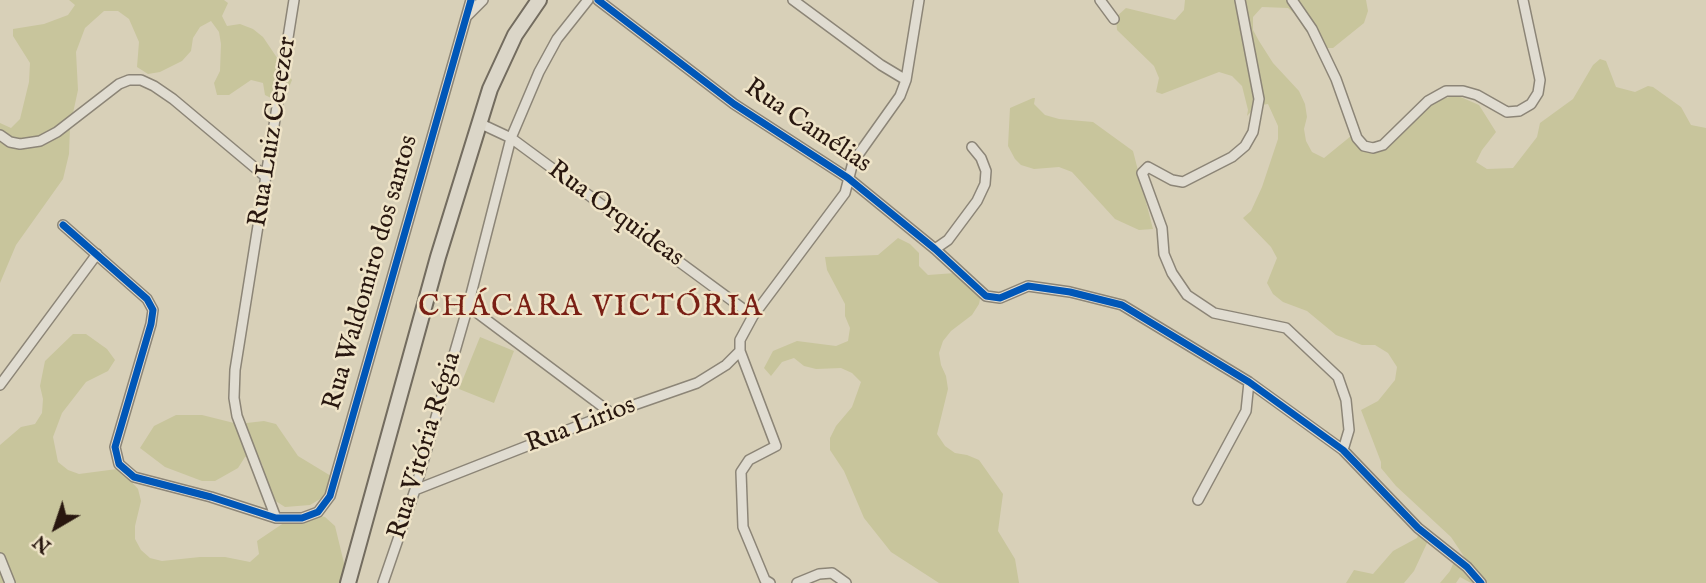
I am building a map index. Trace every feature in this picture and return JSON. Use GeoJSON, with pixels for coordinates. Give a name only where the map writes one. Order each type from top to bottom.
{"type":"FeatureCollection","features":[{"type":"Feature","properties":{"kind":"main road"},"geometry":{"type":"LineString","coordinates":[[348,583],[438,257],[480,123],[502,61],[515,35],[539,0]]}},
{"type":"Feature","properties":{"kind":"street","name":"Rua Luiz Cerezer"},"geometry":{"type":"LineString","coordinates":[[276,518],[237,416],[234,398],[235,370],[294,0]]}},
{"type":"Feature","properties":{"kind":"street","name":"Rua Waldomiro dos santos"},"geometry":{"type":"LineString","coordinates":[[276,518],[302,518],[318,512],[330,496],[471,0]]}},
{"type":"Feature","properties":{"kind":"street"},"geometry":{"type":"LineString","coordinates":[[465,19],[483,0]]}},
{"type":"Feature","properties":{"kind":"street","name":"Rua Vitória Régia"},"geometry":{"type":"LineString","coordinates":[[383,583],[415,490],[468,306],[511,138],[539,72],[557,39],[588,0]]}},
{"type":"Feature","properties":{"kind":"street","name":"Rua Camélias"},"geometry":{"type":"LineString","coordinates":[[598,0],[734,104],[848,178],[935,249],[986,296],[1000,298],[1028,286],[1070,292],[1122,305],[1249,382]]}},
{"type":"Feature","properties":{"kind":"street"},"geometry":{"type":"LineString","coordinates":[[793,0],[881,65],[906,80]]}},
{"type":"Feature","properties":{"kind":"street"},"geometry":{"type":"LineString","coordinates":[[770,583],[765,580],[743,527],[741,472],[750,460],[776,446],[740,351],[740,340],[753,317],[845,193],[853,162],[900,96],[906,80],[919,0]]}},
{"type":"Feature","properties":{"kind":"street"},"geometry":{"type":"LineString","coordinates":[[1100,0],[1114,19]]}},
{"type":"Feature","properties":{"kind":"street"},"geometry":{"type":"LineString","coordinates":[[1240,0],[1259,99],[1253,132],[1245,146],[1232,157],[1184,182],[1172,180],[1148,167],[1142,173],[1162,228],[1164,254],[1172,273],[1187,295],[1214,313],[1286,328],[1338,377],[1346,400],[1349,430],[1343,450]]}},
{"type":"Feature","properties":{"kind":"street"},"geometry":{"type":"LineString","coordinates":[[1292,0],[1312,29],[1336,79],[1357,138],[1364,146],[1373,148],[1383,145],[1428,101],[1446,91],[1463,91],[1478,95],[1507,112],[1519,111],[1531,104],[1538,93],[1540,80],[1523,0]]}},
{"type":"Feature","properties":{"kind":"street"},"geometry":{"type":"LineString","coordinates":[[0,135],[10,142],[20,144],[40,141],[57,132],[119,84],[129,79],[141,80],[173,99],[266,177]]}},
{"type":"Feature","properties":{"kind":"street","name":"Rua Orquideas"},"geometry":{"type":"LineString","coordinates":[[480,123],[511,138],[753,317]]}},
{"type":"Feature","properties":{"kind":"street"},"geometry":{"type":"LineString","coordinates":[[935,249],[948,240],[977,201],[985,184],[986,171],[981,158],[972,147]]}},
{"type":"Feature","properties":{"kind":"street"},"geometry":{"type":"LineString","coordinates":[[63,225],[147,299],[153,310],[114,447],[119,464],[134,477],[211,497],[276,518]]}},
{"type":"Feature","properties":{"kind":"street"},"geometry":{"type":"LineString","coordinates":[[0,385],[97,254]]}},
{"type":"Feature","properties":{"kind":"street"},"geometry":{"type":"LineString","coordinates":[[468,306],[611,413]]}},
{"type":"Feature","properties":{"kind":"street","name":"Rua Lirios"},"geometry":{"type":"LineString","coordinates":[[415,490],[611,413],[697,383],[726,365],[740,351]]}},
{"type":"Feature","properties":{"kind":"street"},"geometry":{"type":"LineString","coordinates":[[1198,500],[1246,411],[1249,382],[1343,450],[1418,528],[1467,567],[1481,583]]}},
{"type":"Feature","properties":{"kind":"street"},"geometry":{"type":"LineString","coordinates":[[0,558],[10,583]]}},
{"type":"Feature","properties":{"kind":"street"},"geometry":{"type":"LineString","coordinates":[[797,583],[819,574],[832,573],[846,583]]}},
{"type":"Feature","properties":{"kind":"shaded area"},"geometry":{"type":"Polygon","coordinates":[[[69,0],[224,0],[228,3],[222,16],[227,26],[240,24],[263,37],[292,80],[287,92],[277,101],[265,95],[263,83],[251,80],[229,95],[217,95],[214,83],[220,71],[221,44],[219,32],[211,21],[200,27],[193,38],[191,51],[182,61],[160,72],[148,74],[137,67],[139,42],[129,19],[118,11],[104,11],[85,28],[76,52],[78,90],[63,179],[16,245],[0,283],[0,123],[11,128],[20,119],[29,82],[30,63],[13,36],[13,29],[44,24],[68,15],[75,5],[69,0]]]}},
{"type":"Feature","properties":{"kind":"shaded area"},"geometry":{"type":"Polygon","coordinates":[[[1185,0],[1366,0],[1368,11],[1364,23],[1333,48],[1320,48],[1298,17],[1288,8],[1262,7],[1253,17],[1253,30],[1259,41],[1273,63],[1299,91],[1305,104],[1306,141],[1312,152],[1324,158],[1351,136],[1359,142],[1378,143],[1436,101],[1456,95],[1479,105],[1496,132],[1476,162],[1487,169],[1513,168],[1537,137],[1540,123],[1573,99],[1593,65],[1600,59],[1606,61],[1616,87],[1635,92],[1648,86],[1653,87],[1681,107],[1691,125],[1706,128],[1706,583],[1471,583],[1460,577],[1456,583],[1440,583],[1453,564],[1465,558],[1451,537],[1396,486],[1381,468],[1361,410],[1378,401],[1395,380],[1397,367],[1388,353],[1375,345],[1362,345],[1336,335],[1307,311],[1283,302],[1273,294],[1267,283],[1277,258],[1271,247],[1243,218],[1251,211],[1262,187],[1278,139],[1278,126],[1268,104],[1256,106],[1247,116],[1242,86],[1232,76],[1219,72],[1162,94],[1156,92],[1159,78],[1154,66],[1117,30],[1116,17],[1126,8],[1175,20],[1184,10],[1185,0]]]}},
{"type":"Feature","properties":{"kind":"shaded area"},"geometry":{"type":"Polygon","coordinates":[[[1033,98],[1034,104],[1045,115],[1093,122],[1133,151],[1153,229],[1139,230],[1115,219],[1072,172],[1059,167],[1034,169],[1021,165],[1015,159],[1008,146],[1010,108],[1033,98]]]}},
{"type":"Feature","properties":{"kind":"shaded area"},"geometry":{"type":"Polygon","coordinates":[[[898,238],[919,253],[919,266],[928,275],[955,273],[982,290],[979,304],[972,315],[951,331],[943,341],[939,353],[948,389],[937,434],[945,446],[955,453],[979,460],[1003,494],[998,531],[1015,559],[1019,583],[939,583],[891,552],[864,518],[844,471],[830,450],[830,438],[852,407],[861,382],[852,373],[841,368],[816,369],[804,366],[794,358],[782,362],[771,376],[764,368],[773,351],[797,341],[836,346],[848,341],[850,328],[845,316],[845,304],[827,270],[825,257],[878,255],[898,238]]]}},
{"type":"Feature","properties":{"kind":"shaded area"},"geometry":{"type":"Polygon","coordinates":[[[73,334],[86,334],[107,349],[115,360],[108,371],[86,382],[62,413],[53,437],[58,462],[79,474],[117,469],[129,479],[138,489],[141,501],[135,539],[141,550],[150,558],[162,561],[225,557],[250,562],[259,554],[257,541],[300,512],[325,517],[335,526],[344,563],[344,583],[0,583],[0,445],[21,427],[35,424],[42,413],[40,386],[45,361],[73,334]]]}},
{"type":"Feature","properties":{"kind":"shaded area"},"geometry":{"type":"Polygon","coordinates":[[[480,337],[514,351],[494,403],[459,389],[480,337]]]}},
{"type":"Feature","properties":{"kind":"shaded area"},"geometry":{"type":"Polygon","coordinates":[[[176,415],[202,415],[238,424],[264,421],[276,424],[298,456],[331,476],[327,495],[310,505],[285,507],[274,500],[263,479],[263,466],[257,455],[245,457],[238,468],[215,481],[202,481],[165,467],[140,448],[154,426],[176,415]]]}},
{"type":"Feature","properties":{"kind":"shaded area"},"geometry":{"type":"Polygon","coordinates":[[[1419,533],[1428,541],[1414,571],[1404,583],[1346,583],[1354,570],[1373,574],[1393,551],[1417,538],[1419,533]]]}},
{"type":"Feature","properties":{"kind":"cycle path"},"geometry":{"type":"LineString","coordinates":[[63,225],[147,299],[153,310],[115,447],[119,464],[134,477],[211,497],[276,518],[302,518],[318,512],[330,496],[471,0]]}},
{"type":"Feature","properties":{"kind":"cycle path"},"geometry":{"type":"LineString","coordinates":[[598,0],[734,104],[848,178],[935,249],[986,296],[1000,298],[1028,286],[1070,292],[1122,305],[1249,382],[1343,450],[1418,528],[1467,567],[1481,583]]}},
{"type":"Feature","properties":{"kind":"district","name":"CHÁCARA VICTÓRIA"},"geometry":{"type":"Point","coordinates":[591,309]}}]}
